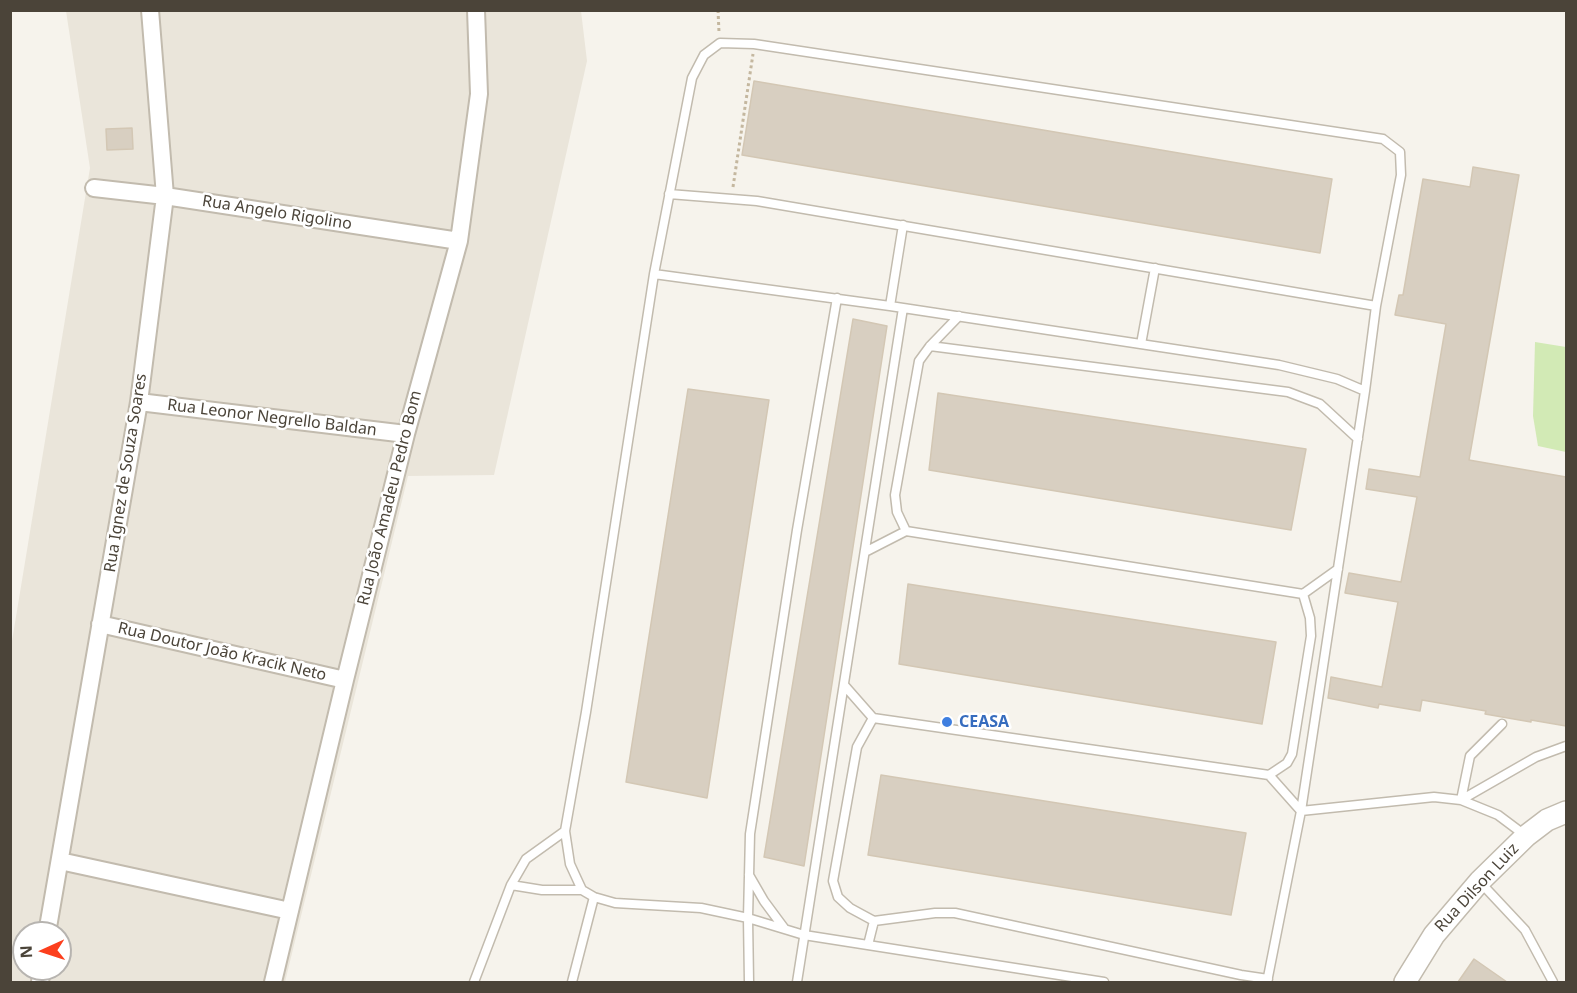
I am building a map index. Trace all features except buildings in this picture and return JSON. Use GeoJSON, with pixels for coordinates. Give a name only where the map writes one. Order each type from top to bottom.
{"type":"FeatureCollection","features":[{"type":"Feature","properties":{"kind":"street","name":"Rua Ignez de Souza Soares"},"geometry":{"type":"LineString","coordinates":[[49,921],[139,402],[165,196],[150,10]]}},
{"type":"Feature","properties":{"kind":"street","name":"Rua João Amadeu Pedro Bom"},"geometry":{"type":"LineString","coordinates":[[273,982],[406,434],[459,241],[479,94],[476,10]]}},
{"type":"Feature","properties":{"kind":"street","name":"Rua Angelo Rigolino"},"geometry":{"type":"LineString","coordinates":[[94,188],[165,196],[459,241]]}},
{"type":"Feature","properties":{"kind":"street","name":"Rua Leonor Negrello Baldan"},"geometry":{"type":"LineString","coordinates":[[139,402],[406,434]]}},
{"type":"Feature","properties":{"kind":"street","name":"Rua Doutor João Kracik Neto"},"geometry":{"type":"LineString","coordinates":[[100,624],[345,680]]}},
{"type":"Feature","properties":{"kind":"street","name":"Rua Dilson Luiz"},"geometry":{"type":"LineString","coordinates":[[1405,982],[1434,935],[1480,881],[1526,836],[1547,820],[1566,812]]}},
{"type":"Feature","properties":{"kind":"street"},"geometry":{"type":"LineString","coordinates":[[60,861],[290,911]]}},
{"type":"Feature","properties":{"kind":"lane"},"geometry":{"type":"LineString","coordinates":[[582,890],[570,864],[565,831],[586,712],[654,274],[692,78],[704,54],[720,43],[754,44],[1383,139],[1401,152],[1401,175],[1376,306],[1301,812],[1268,981],[955,913],[935,913],[874,921],[850,908],[838,897],[833,881],[857,747],[873,718]]}},
{"type":"Feature","properties":{"kind":"lane"},"geometry":{"type":"LineString","coordinates":[[669,194],[757,201],[1376,306]]}},
{"type":"Feature","properties":{"kind":"lane"},"geometry":{"type":"LineString","coordinates":[[890,306],[903,225]]}},
{"type":"Feature","properties":{"kind":"lane"},"geometry":{"type":"LineString","coordinates":[[1141,344],[1155,268]]}},
{"type":"Feature","properties":{"kind":"lane"},"geometry":{"type":"LineString","coordinates":[[654,274],[837,298],[1279,365],[1337,379],[1365,391]]}},
{"type":"Feature","properties":{"kind":"lane"},"geometry":{"type":"LineString","coordinates":[[748,982],[750,834],[797,530],[837,298]]}},
{"type":"Feature","properties":{"kind":"lane"},"geometry":{"type":"LineString","coordinates":[[797,982],[903,308]]}},
{"type":"Feature","properties":{"kind":"lane"},"geometry":{"type":"LineString","coordinates":[[906,531],[897,512],[895,495],[919,361],[959,316]]}},
{"type":"Feature","properties":{"kind":"lane"},"geometry":{"type":"LineString","coordinates":[[930,346],[1288,393],[1320,404],[1358,439]]}},
{"type":"Feature","properties":{"kind":"lane"},"geometry":{"type":"LineString","coordinates":[[864,552],[906,531],[1303,594],[1338,569]]}},
{"type":"Feature","properties":{"kind":"lane"},"geometry":{"type":"LineString","coordinates":[[1269,776],[1287,763],[1292,754],[1311,636],[1310,618],[1303,594]]}},
{"type":"Feature","properties":{"kind":"lane"},"geometry":{"type":"LineString","coordinates":[[844,685],[873,718],[1269,776],[1301,812]]}},
{"type":"Feature","properties":{"kind":"lane"},"geometry":{"type":"LineString","coordinates":[[1461,800],[1470,756],[1502,724]]}},
{"type":"Feature","properties":{"kind":"lane"},"geometry":{"type":"LineString","coordinates":[[1461,800],[1536,757],[1566,746]]}},
{"type":"Feature","properties":{"kind":"lane"},"geometry":{"type":"LineString","coordinates":[[1301,812],[1434,797],[1461,800],[1498,814],[1526,836]]}},
{"type":"Feature","properties":{"kind":"lane"},"geometry":{"type":"LineString","coordinates":[[474,982],[511,885],[526,860],[565,831]]}},
{"type":"Feature","properties":{"kind":"lane"},"geometry":{"type":"LineString","coordinates":[[749,874],[764,901],[784,928]]}},
{"type":"Feature","properties":{"kind":"lane"},"geometry":{"type":"LineString","coordinates":[[1480,881],[1524,930],[1552,982]]}},
{"type":"Feature","properties":{"kind":"lane"},"geometry":{"type":"LineString","coordinates":[[511,885],[542,890],[582,890],[594,897],[615,903],[701,908],[748,918],[804,934],[1104,982]]}},
{"type":"Feature","properties":{"kind":"lane"},"geometry":{"type":"LineString","coordinates":[[572,982],[594,897]]}},
{"type":"Feature","properties":{"kind":"lane"},"geometry":{"type":"LineString","coordinates":[[867,945],[874,921]]}},
{"type":"Feature","properties":{"kind":"path"},"geometry":{"type":"LineString","coordinates":[[718,10],[720,43]]}},
{"type":"Feature","properties":{"kind":"path"},"geometry":{"type":"LineString","coordinates":[[731,199],[754,44]]}},
{"type":"Feature","properties":{"kind":"shaded area"},"geometry":{"type":"Polygon","coordinates":[[[66,11],[581,11],[587,61],[494,475],[408,476],[285,982],[11,982],[11,647],[90,168],[66,11]]]}},
{"type":"Feature","properties":{"kind":"green space"},"geometry":{"type":"Polygon","coordinates":[[[1535,342],[1566,347],[1566,452],[1538,446],[1533,416],[1535,342]]]}},
{"type":"Feature","properties":{"kind":"place","name":"CEASA"},"geometry":{"type":"Point","coordinates":[947,722]}}]}
